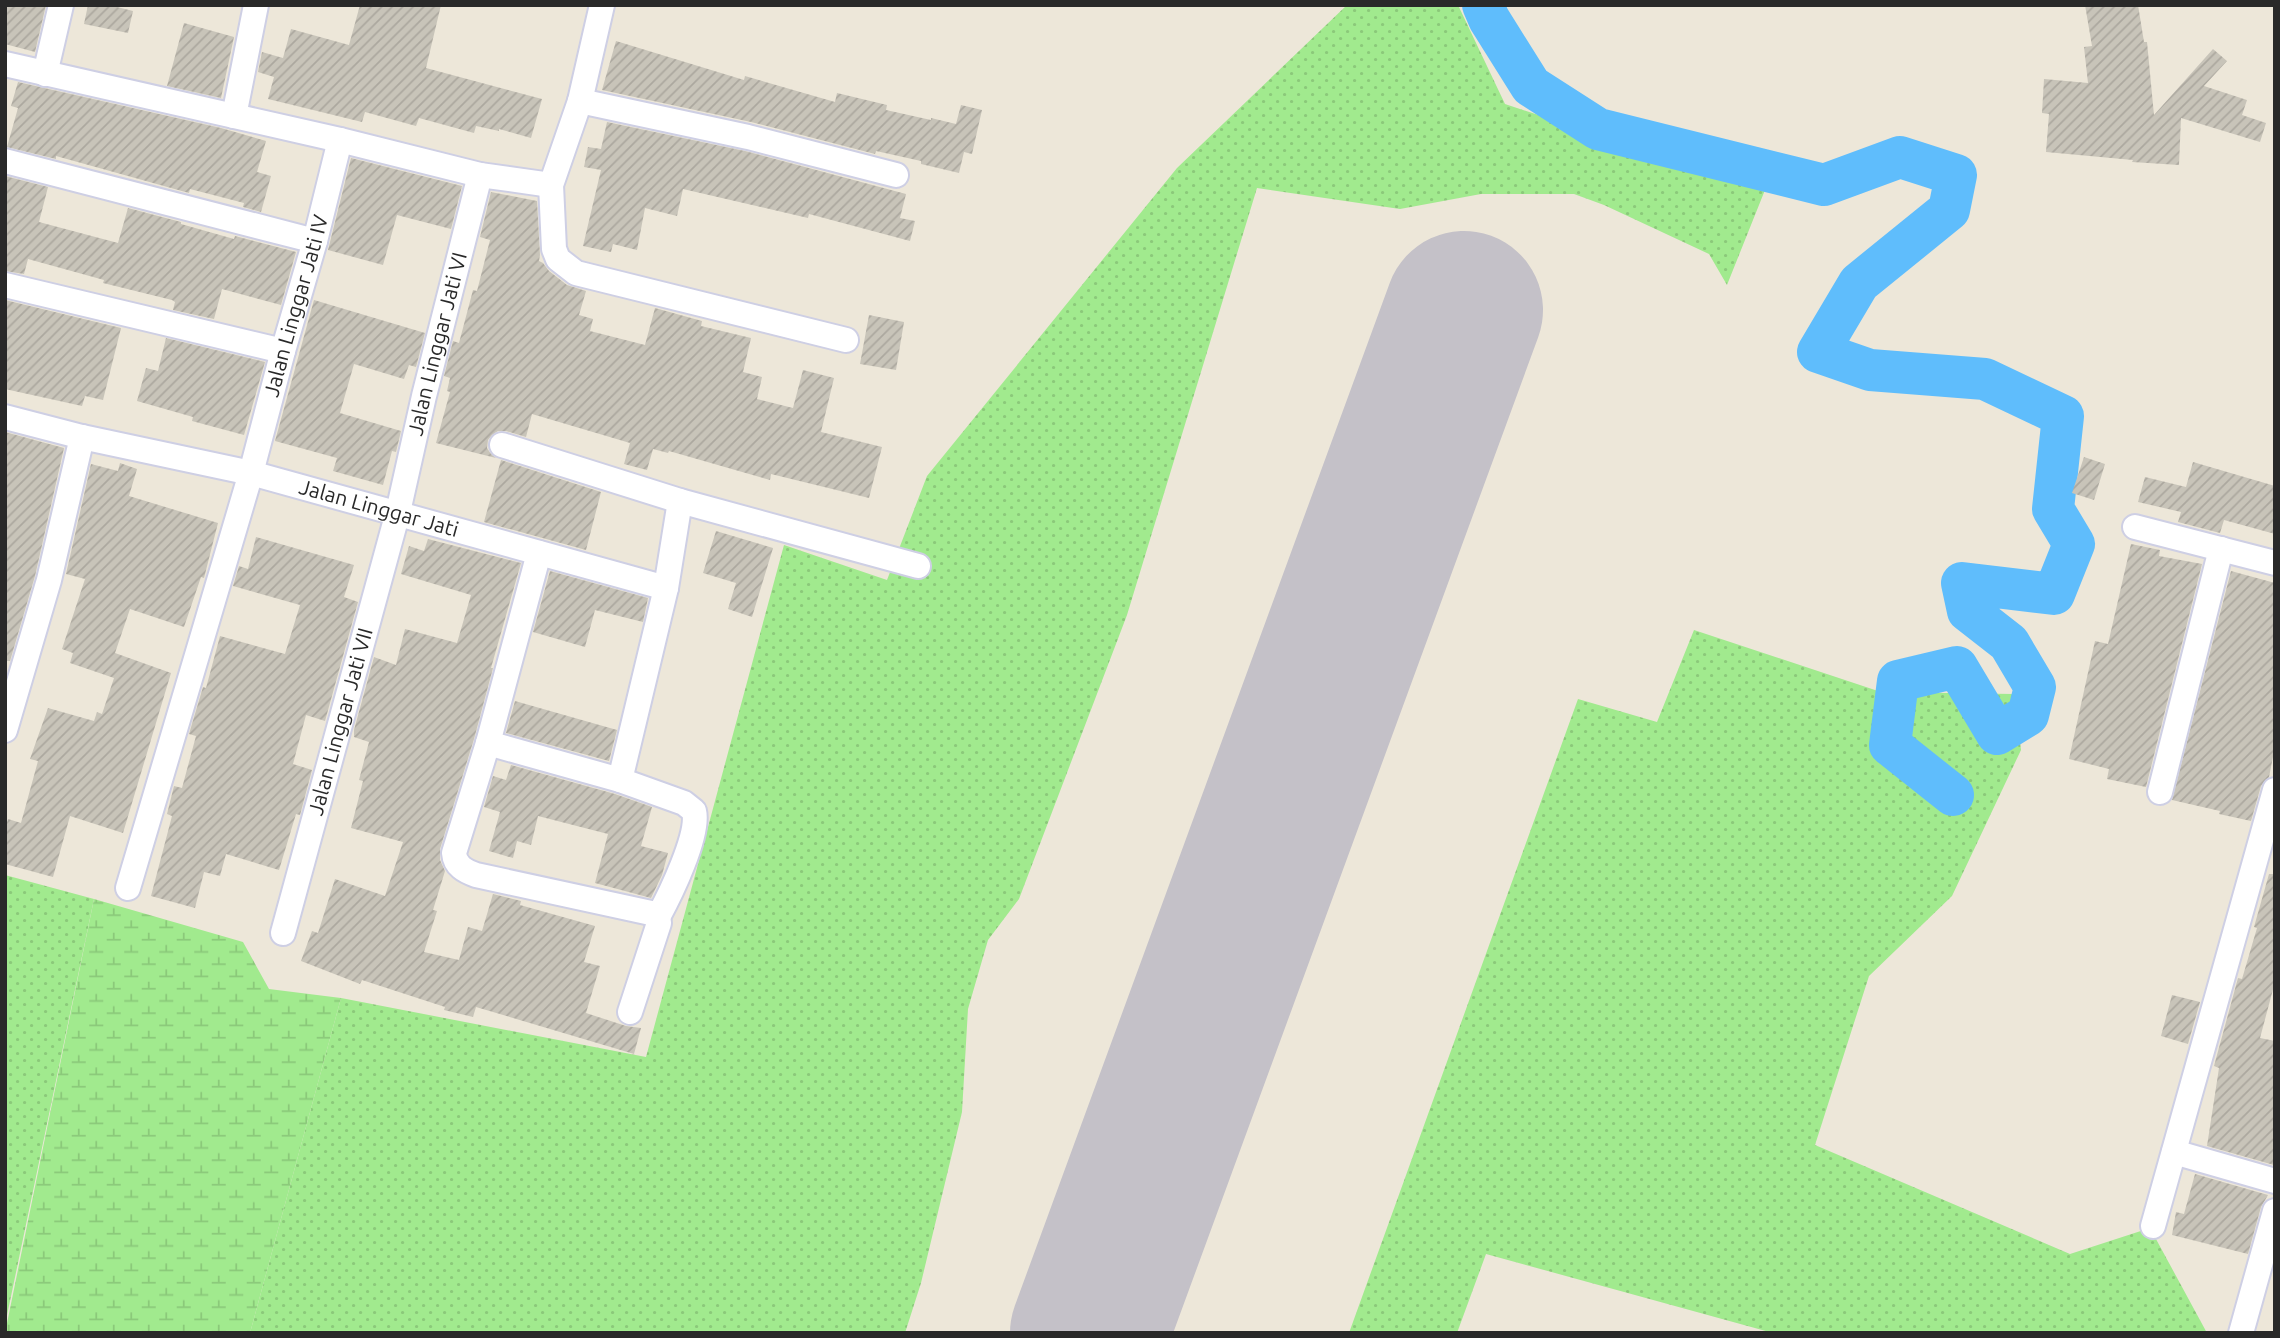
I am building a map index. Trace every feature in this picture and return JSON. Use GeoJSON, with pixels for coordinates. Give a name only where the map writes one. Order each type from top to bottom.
{"type":"FeatureCollection","features":[{"type":"Feature","properties":{"kind":"street"},"geometry":{"type":"LineString","coordinates":[[45,74],[61,5]]}},
{"type":"Feature","properties":{"kind":"street"},"geometry":{"type":"LineString","coordinates":[[234,116],[256,5]]}},
{"type":"Feature","properties":{"kind":"street"},"geometry":{"type":"LineString","coordinates":[[602,5],[580,101],[551,185],[554,249],[558,259],[576,272],[846,340]]}},
{"type":"Feature","properties":{"kind":"street"},"geometry":{"type":"LineString","coordinates":[[5,64],[340,140],[480,175],[551,185]]}},
{"type":"Feature","properties":{"kind":"street"},"geometry":{"type":"LineString","coordinates":[[580,101],[748,137],[896,175]]}},
{"type":"Feature","properties":{"kind":"street","name":"Jalan Linggar Jati IV"},"geometry":{"type":"LineString","coordinates":[[128,888],[251,473],[283,351],[316,241],[340,140]]}},
{"type":"Feature","properties":{"kind":"street"},"geometry":{"type":"LineString","coordinates":[[5,160],[316,241]]}},
{"type":"Feature","properties":{"kind":"street","name":"Jalan Linggar Jati VI"},"geometry":{"type":"LineString","coordinates":[[398,512],[424,396],[480,175]]}},
{"type":"Feature","properties":{"kind":"street"},"geometry":{"type":"LineString","coordinates":[[5,285],[283,351]]}},
{"type":"Feature","properties":{"kind":"street","name":"Jalan Linggar Jati"},"geometry":{"type":"LineString","coordinates":[[5,416],[82,437],[251,473],[666,588]]}},
{"type":"Feature","properties":{"kind":"street"},"geometry":{"type":"LineString","coordinates":[[5,730],[49,580],[82,437]]}},
{"type":"Feature","properties":{"kind":"street"},"geometry":{"type":"LineString","coordinates":[[502,445],[680,500],[918,566]]}},
{"type":"Feature","properties":{"kind":"street"},"geometry":{"type":"LineString","coordinates":[[620,780],[666,588],[680,500]]}},
{"type":"Feature","properties":{"kind":"street","name":"Jalan Linggar Jati VII"},"geometry":{"type":"LineString","coordinates":[[283,933],[398,512]]}},
{"type":"Feature","properties":{"kind":"street"},"geometry":{"type":"LineString","coordinates":[[2135,527],[2275,563]]}},
{"type":"Feature","properties":{"kind":"street"},"geometry":{"type":"LineString","coordinates":[[2160,792],[2221,549]]}},
{"type":"Feature","properties":{"kind":"street"},"geometry":{"type":"LineString","coordinates":[[538,553],[488,743],[454,853],[458,864],[476,875],[651,913],[658,917]]}},
{"type":"Feature","properties":{"kind":"street"},"geometry":{"type":"LineString","coordinates":[[488,743],[620,780],[684,803],[694,811],[696,815],[693,832],[672,890],[658,917],[659,923],[629,1012]]}},
{"type":"Feature","properties":{"kind":"street"},"geometry":{"type":"LineString","coordinates":[[2153,1226],[2269,829],[2275,790]]}},
{"type":"Feature","properties":{"kind":"street"},"geometry":{"type":"LineString","coordinates":[[2174,1152],[2275,1181]]}},
{"type":"Feature","properties":{"kind":"street"},"geometry":{"type":"LineString","coordinates":[[2241,1333],[2275,1211]]}},
{"type":"Feature","properties":{"kind":"green space"},"geometry":{"type":"Polygon","coordinates":[[[1347,5],[1458,5],[1505,104],[1765,190],[1727,285],[1709,254],[1604,205],[1574,194],[1481,194],[1400,209],[1257,188],[1127,615],[1019,899],[988,940],[968,1009],[962,1112],[921,1283],[905,1333],[250,1333],[341,998],[646,1057],[784,545],[887,580],[927,476],[1177,168],[1347,5]]]}},
{"type":"Feature","properties":{"kind":"green space"},"geometry":{"type":"Polygon","coordinates":[[[1694,630],[1881,692],[2014,694],[2021,750],[1952,896],[1869,976],[1815,1145],[2070,1254],[2150,1228],[2207,1333],[1773,1333],[1486,1254],[1457,1333],[1349,1333],[1578,699],[1657,722],[1694,630]]]}},
{"type":"Feature","properties":{"kind":"green space"},"geometry":{"type":"Polygon","coordinates":[[[5,875],[94,899],[5,1325],[5,875]]]}},
{"type":"Feature","properties":{"kind":"green space"},"geometry":{"type":"Polygon","coordinates":[[[94,899],[243,942],[269,989],[341,998],[250,1333],[5,1333],[94,899]]]}},
{"type":"Feature","properties":{"kind":"building"},"geometry":{"type":"Polygon","coordinates":[[[5,5],[46,5],[35,52],[5,44],[5,5]]]}},
{"type":"Feature","properties":{"kind":"building"},"geometry":{"type":"Polygon","coordinates":[[[88,5],[109,5],[133,11],[128,33],[84,24],[88,5]]]}},
{"type":"Feature","properties":{"kind":"building"},"geometry":{"type":"Polygon","coordinates":[[[360,5],[441,5],[426,68],[542,99],[531,138],[476,126],[474,133],[419,118],[416,126],[365,112],[362,122],[268,99],[274,77],[258,72],[262,52],[283,58],[291,29],[349,45],[360,5]]]}},
{"type":"Feature","properties":{"kind":"building"},"geometry":{"type":"Polygon","coordinates":[[[2085,5],[2138,5],[2144,42],[2147,42],[2154,115],[2213,49],[2227,61],[2204,86],[2247,100],[2242,115],[2266,123],[2260,142],[2181,118],[2179,165],[2046,152],[2049,114],[2042,113],[2044,79],[2088,83],[2084,47],[2092,46],[2085,5]]]}},
{"type":"Feature","properties":{"kind":"building"},"geometry":{"type":"Polygon","coordinates":[[[184,23],[234,37],[221,98],[167,86],[184,23]]]}},
{"type":"Feature","properties":{"kind":"building"},"geometry":{"type":"Polygon","coordinates":[[[616,41],[744,80],[745,76],[835,102],[837,93],[887,105],[886,110],[956,124],[961,105],[982,110],[972,154],[964,152],[959,173],[921,164],[921,161],[876,151],[875,154],[751,122],[602,90],[616,41]]]}},
{"type":"Feature","properties":{"kind":"building"},"geometry":{"type":"Polygon","coordinates":[[[18,82],[221,128],[266,141],[257,172],[271,176],[261,212],[243,207],[244,203],[190,189],[189,193],[56,156],[56,159],[7,147],[18,108],[11,106],[18,82]]]}},
{"type":"Feature","properties":{"kind":"building"},"geometry":{"type":"Polygon","coordinates":[[[607,122],[745,151],[906,194],[900,218],[915,221],[910,241],[809,214],[808,218],[683,189],[677,216],[645,208],[637,250],[613,244],[611,252],[583,246],[601,170],[584,167],[588,147],[601,149],[607,122]]]}},
{"type":"Feature","properties":{"kind":"building"},"geometry":{"type":"Polygon","coordinates":[[[351,158],[462,186],[451,229],[397,215],[383,265],[328,250],[351,158]]]}},
{"type":"Feature","properties":{"kind":"building"},"geometry":{"type":"Polygon","coordinates":[[[5,176],[48,187],[39,222],[118,243],[128,208],[234,239],[235,236],[296,252],[281,305],[222,289],[214,319],[173,310],[175,302],[172,300],[103,283],[104,280],[28,259],[24,274],[5,271],[5,176]]]}},
{"type":"Feature","properties":{"kind":"building"},"geometry":{"type":"Polygon","coordinates":[[[491,192],[537,201],[539,261],[567,285],[586,291],[579,315],[593,319],[590,331],[645,345],[655,308],[702,321],[701,326],[751,338],[743,372],[762,377],[757,399],[793,408],[803,370],[834,378],[821,432],[882,447],[869,498],[771,474],[770,480],[669,451],[668,453],[653,449],[647,470],[624,464],[630,443],[532,414],[526,437],[506,431],[498,431],[492,435],[487,448],[496,458],[436,443],[450,392],[447,391],[450,378],[444,376],[453,341],[459,343],[473,290],[477,291],[490,240],[480,237],[491,192]]]}},
{"type":"Feature","properties":{"kind":"building"},"geometry":{"type":"Polygon","coordinates":[[[5,300],[121,328],[103,400],[85,396],[82,406],[5,389],[5,300]]]}},
{"type":"Feature","properties":{"kind":"building"},"geometry":{"type":"Polygon","coordinates":[[[314,300],[425,333],[416,367],[409,365],[404,379],[354,364],[340,413],[401,431],[396,452],[392,451],[383,485],[333,471],[337,458],[275,441],[314,300]]]}},
{"type":"Feature","properties":{"kind":"building"},"geometry":{"type":"Polygon","coordinates":[[[869,315],[904,322],[896,370],[860,364],[869,315]]]}},
{"type":"Feature","properties":{"kind":"building"},"geometry":{"type":"Polygon","coordinates":[[[166,338],[265,362],[244,435],[192,421],[193,417],[137,401],[146,368],[158,371],[166,338]]]}},
{"type":"Feature","properties":{"kind":"building"},"geometry":{"type":"Polygon","coordinates":[[[5,432],[64,448],[35,576],[10,661],[5,661],[5,432]]]}},
{"type":"Feature","properties":{"kind":"building"},"geometry":{"type":"Polygon","coordinates":[[[2084,457],[2105,464],[2094,500],[2072,493],[2084,457]]]}},
{"type":"Feature","properties":{"kind":"building"},"geometry":{"type":"Polygon","coordinates":[[[501,460],[601,492],[586,550],[484,522],[501,460]]]}},
{"type":"Feature","properties":{"kind":"building"},"geometry":{"type":"Polygon","coordinates":[[[2193,462],[2275,486],[2275,534],[2224,520],[2220,533],[2178,522],[2181,512],[2138,502],[2145,477],[2186,487],[2193,462]]]}},
{"type":"Feature","properties":{"kind":"building"},"geometry":{"type":"Polygon","coordinates":[[[120,463],[137,469],[129,496],[218,523],[204,578],[201,577],[184,627],[130,609],[115,653],[171,673],[123,833],[70,816],[53,877],[5,864],[5,830],[8,819],[21,823],[38,761],[30,759],[48,708],[94,721],[97,712],[102,714],[114,678],[70,663],[73,653],[62,649],[85,579],[66,574],[91,464],[118,471],[120,463]]]}},
{"type":"Feature","properties":{"kind":"building"},"geometry":{"type":"Polygon","coordinates":[[[716,531],[773,548],[752,617],[728,609],[736,583],[703,573],[716,531]]]}},
{"type":"Feature","properties":{"kind":"building"},"geometry":{"type":"Polygon","coordinates":[[[256,537],[354,565],[344,597],[358,602],[325,721],[306,715],[293,764],[312,770],[300,815],[296,814],[279,870],[226,854],[220,876],[204,872],[195,908],[151,896],[172,816],[167,814],[174,786],[182,788],[196,736],[189,734],[203,687],[206,688],[220,636],[285,654],[300,605],[233,586],[239,566],[248,569],[256,537]]]}},
{"type":"Feature","properties":{"kind":"building"},"geometry":{"type":"Polygon","coordinates":[[[428,539],[521,563],[474,739],[440,849],[440,860],[445,871],[433,910],[437,911],[424,952],[459,960],[468,927],[482,931],[493,894],[521,901],[520,905],[595,926],[584,962],[600,966],[586,1013],[641,1028],[634,1054],[476,1007],[473,1017],[444,1010],[445,1007],[362,980],[360,984],[301,961],[312,931],[318,933],[335,879],[385,896],[403,842],[351,828],[363,781],[359,780],[369,742],[354,737],[354,730],[374,657],[396,665],[405,629],[457,643],[471,595],[401,574],[409,546],[424,551],[428,539]]]}},
{"type":"Feature","properties":{"kind":"building"},"geometry":{"type":"Polygon","coordinates":[[[2131,544],[2160,550],[2159,556],[2202,564],[2146,787],[2107,779],[2109,769],[2069,759],[2095,641],[2108,644],[2131,544]]]}},
{"type":"Feature","properties":{"kind":"building"},"geometry":{"type":"Polygon","coordinates":[[[550,571],[648,598],[643,622],[595,610],[585,647],[533,632],[550,571]]]}},
{"type":"Feature","properties":{"kind":"building"},"geometry":{"type":"Polygon","coordinates":[[[2231,571],[2275,583],[2275,747],[2269,777],[2261,786],[2251,821],[2172,800],[2231,571]]]}},
{"type":"Feature","properties":{"kind":"building"},"geometry":{"type":"Polygon","coordinates":[[[515,701],[617,730],[609,761],[506,733],[515,701]]]}},
{"type":"Feature","properties":{"kind":"building"},"geometry":{"type":"Polygon","coordinates":[[[511,765],[652,807],[641,846],[668,853],[662,875],[651,898],[595,883],[608,834],[538,816],[531,845],[517,841],[513,858],[489,851],[500,812],[484,807],[493,776],[506,780],[511,765]]]}},
{"type":"Feature","properties":{"kind":"building"},"geometry":{"type":"Polygon","coordinates":[[[2269,874],[2275,874],[2275,982],[2260,1038],[2275,1041],[2274,1165],[2207,1146],[2219,1068],[2214,1066],[2238,978],[2242,979],[2257,928],[2254,927],[2269,874]]]}},
{"type":"Feature","properties":{"kind":"building"},"geometry":{"type":"Polygon","coordinates":[[[2172,995],[2200,1002],[2188,1044],[2161,1036],[2172,995]]]}},
{"type":"Feature","properties":{"kind":"building"},"geometry":{"type":"Polygon","coordinates":[[[2195,1174],[2268,1195],[2261,1207],[2248,1254],[2172,1235],[2176,1212],[2184,1214],[2195,1174]]]}},
{"type":"Feature","properties":{"kind":"waterway"},"geometry":{"type":"LineString","coordinates":[[1483,5],[1531,86],[1598,129],[1824,185],[1900,157],[1956,175],[1949,210],[1859,283],[1818,352],[1870,370],[1985,379],[2063,416],[2053,509],[2074,544],[2054,594],[1962,583],[1968,611],[2009,643],[2035,687],[2028,715],[1997,734],[1957,667],[1898,681],[1890,745],[1953,795]]}},
{"type":"Feature","properties":{"kind":"runway"},"geometry":{"type":"LineString","coordinates":[[1089,1333],[1464,310]]}}]}
